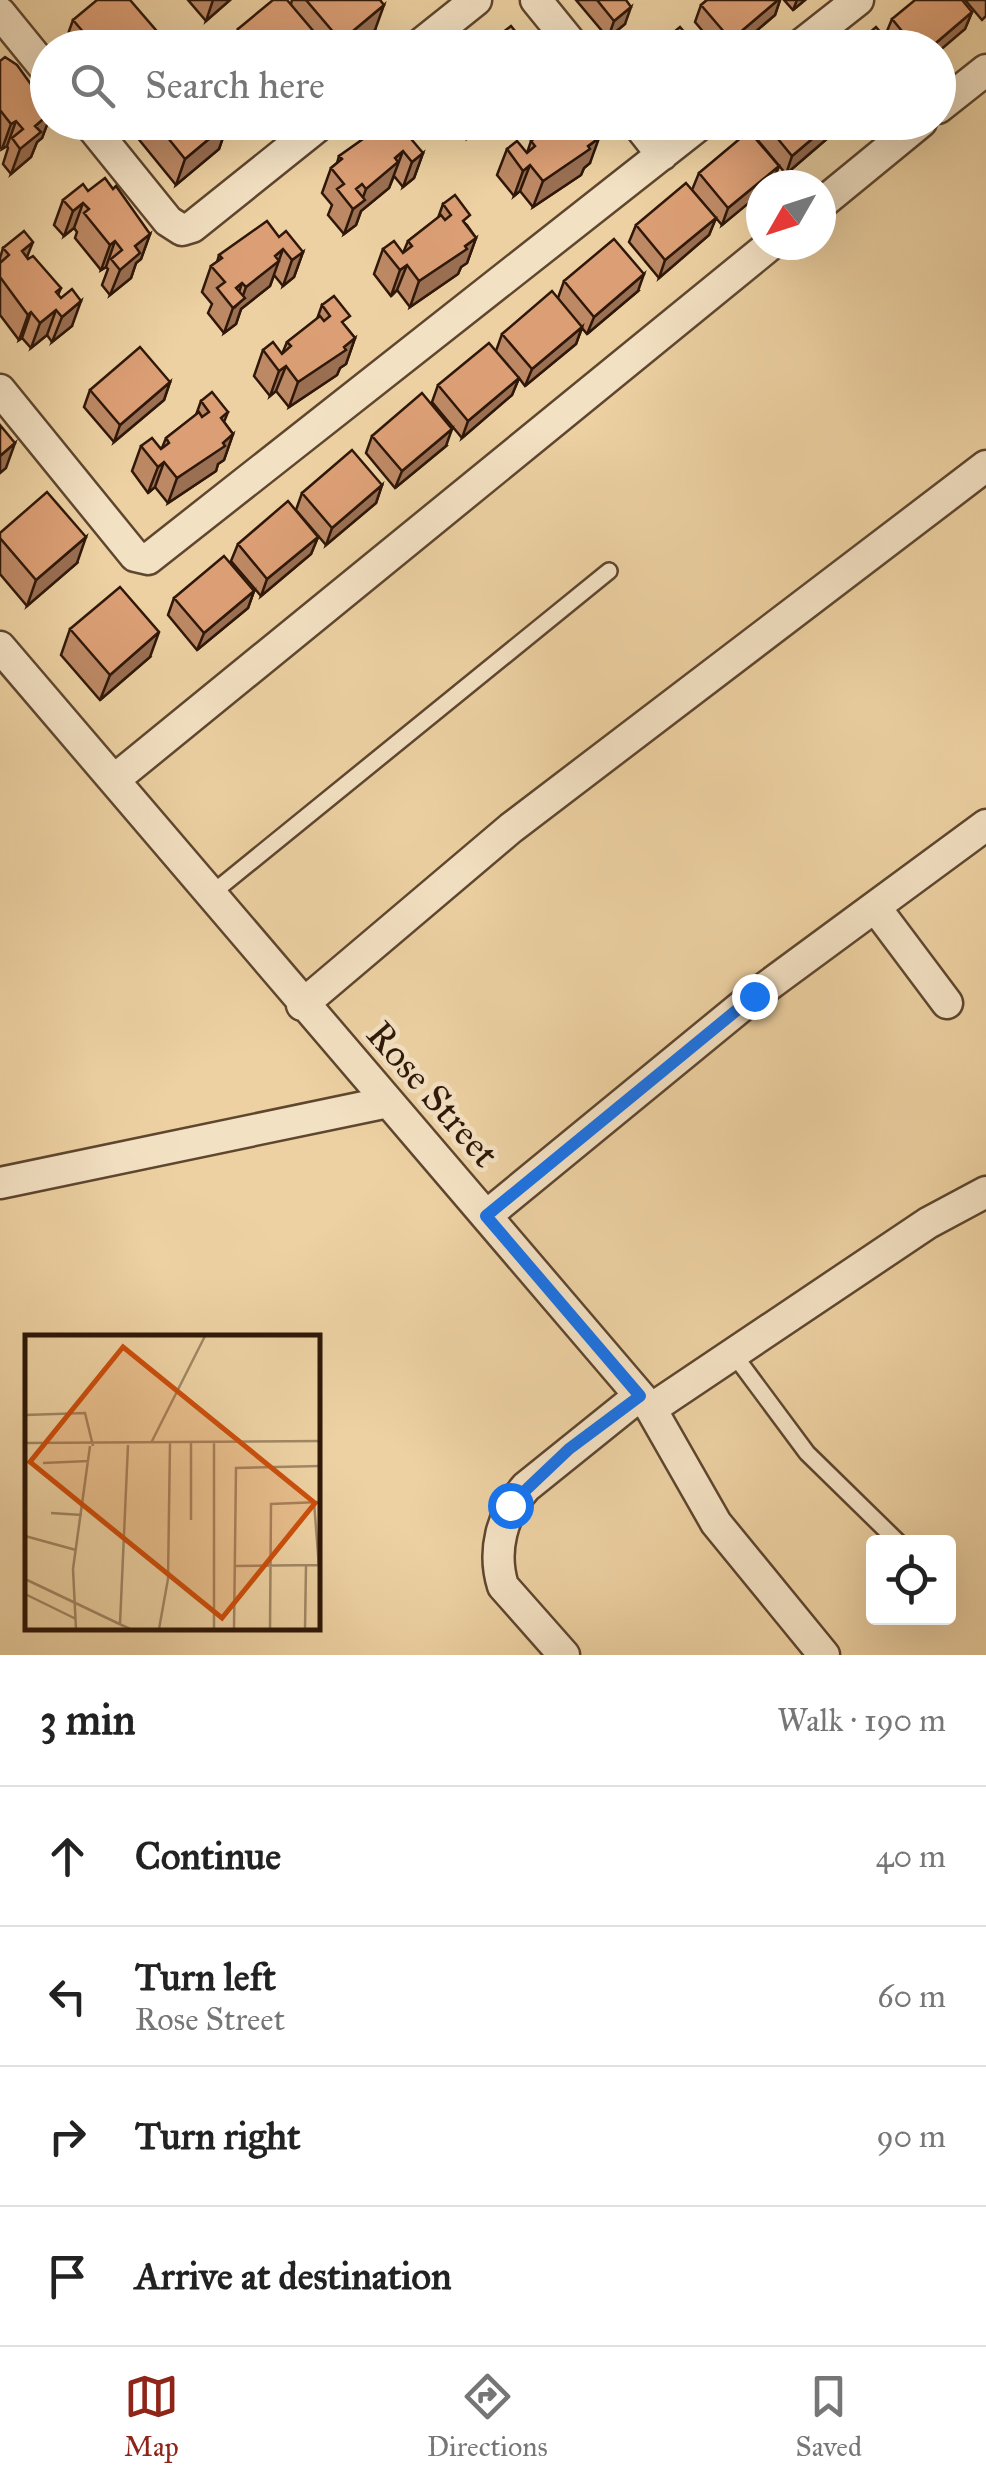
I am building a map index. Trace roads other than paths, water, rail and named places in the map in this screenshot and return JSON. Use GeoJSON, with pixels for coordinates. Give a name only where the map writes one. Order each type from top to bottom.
{"type":"FeatureCollection","features":[{"type":"Feature","properties":{"kind":"street"},"geometry":{"type":"LineString","coordinates":[[438,30],[476,0]]}},
{"type":"Feature","properties":{"kind":"street"},"geometry":{"type":"LineString","coordinates":[[536,0],[560,30]]}},
{"type":"Feature","properties":{"kind":"street"},"geometry":{"type":"LineString","coordinates":[[820,30],[858,0]]}},
{"type":"Feature","properties":{"kind":"street"},"geometry":{"type":"LineString","coordinates":[[7,10],[30,45]]}},
{"type":"Feature","properties":{"kind":"street"},"geometry":{"type":"LineString","coordinates":[[956,94],[986,70]]}},
{"type":"Feature","properties":{"kind":"street"},"geometry":{"type":"LineString","coordinates":[[103,140],[168,221],[182,230],[204,218],[301,140]]}},
{"type":"Feature","properties":{"kind":"street"},"geometry":{"type":"LineString","coordinates":[[650,140],[662,155]]}},
{"type":"Feature","properties":{"kind":"street"},"geometry":{"type":"LineString","coordinates":[[0,390],[134,556],[148,559],[681,140]]}},
{"type":"Feature","properties":{"kind":"street"},"geometry":{"type":"LineString","coordinates":[[836,192],[899,140]]}},
{"type":"Feature","properties":{"kind":"street"},"geometry":{"type":"LineString","coordinates":[[114,780],[752,260]]}},
{"type":"Feature","properties":{"kind":"street"},"geometry":{"type":"LineString","coordinates":[[302,1005],[511,828],[986,466]]}},
{"type":"Feature","properties":{"kind":"street","name":"Rose Street"},"geometry":{"type":"LineString","coordinates":[[0,647],[645,1402],[716,1524],[824,1655]]}},
{"type":"Feature","properties":{"kind":"street"},"geometry":{"type":"LineString","coordinates":[[486,1216],[754,996],[986,825]]}},
{"type":"Feature","properties":{"kind":"street"},"geometry":{"type":"LineString","coordinates":[[874,907],[947,1003]]}},
{"type":"Feature","properties":{"kind":"street"},"geometry":{"type":"LineString","coordinates":[[0,1183],[388,1102]]}},
{"type":"Feature","properties":{"kind":"street"},"geometry":{"type":"LineString","coordinates":[[564,1655],[504,1586],[499,1572],[510,1505],[526,1487],[645,1402],[732,1352],[928,1223],[986,1192]]}},
{"type":"Feature","properties":{"kind":"lane"},"geometry":{"type":"LineString","coordinates":[[210,895],[609,572]]}},
{"type":"Feature","properties":{"kind":"lane"},"geometry":{"type":"LineString","coordinates":[[732,1352],[807,1453],[891,1535]]}}]}
